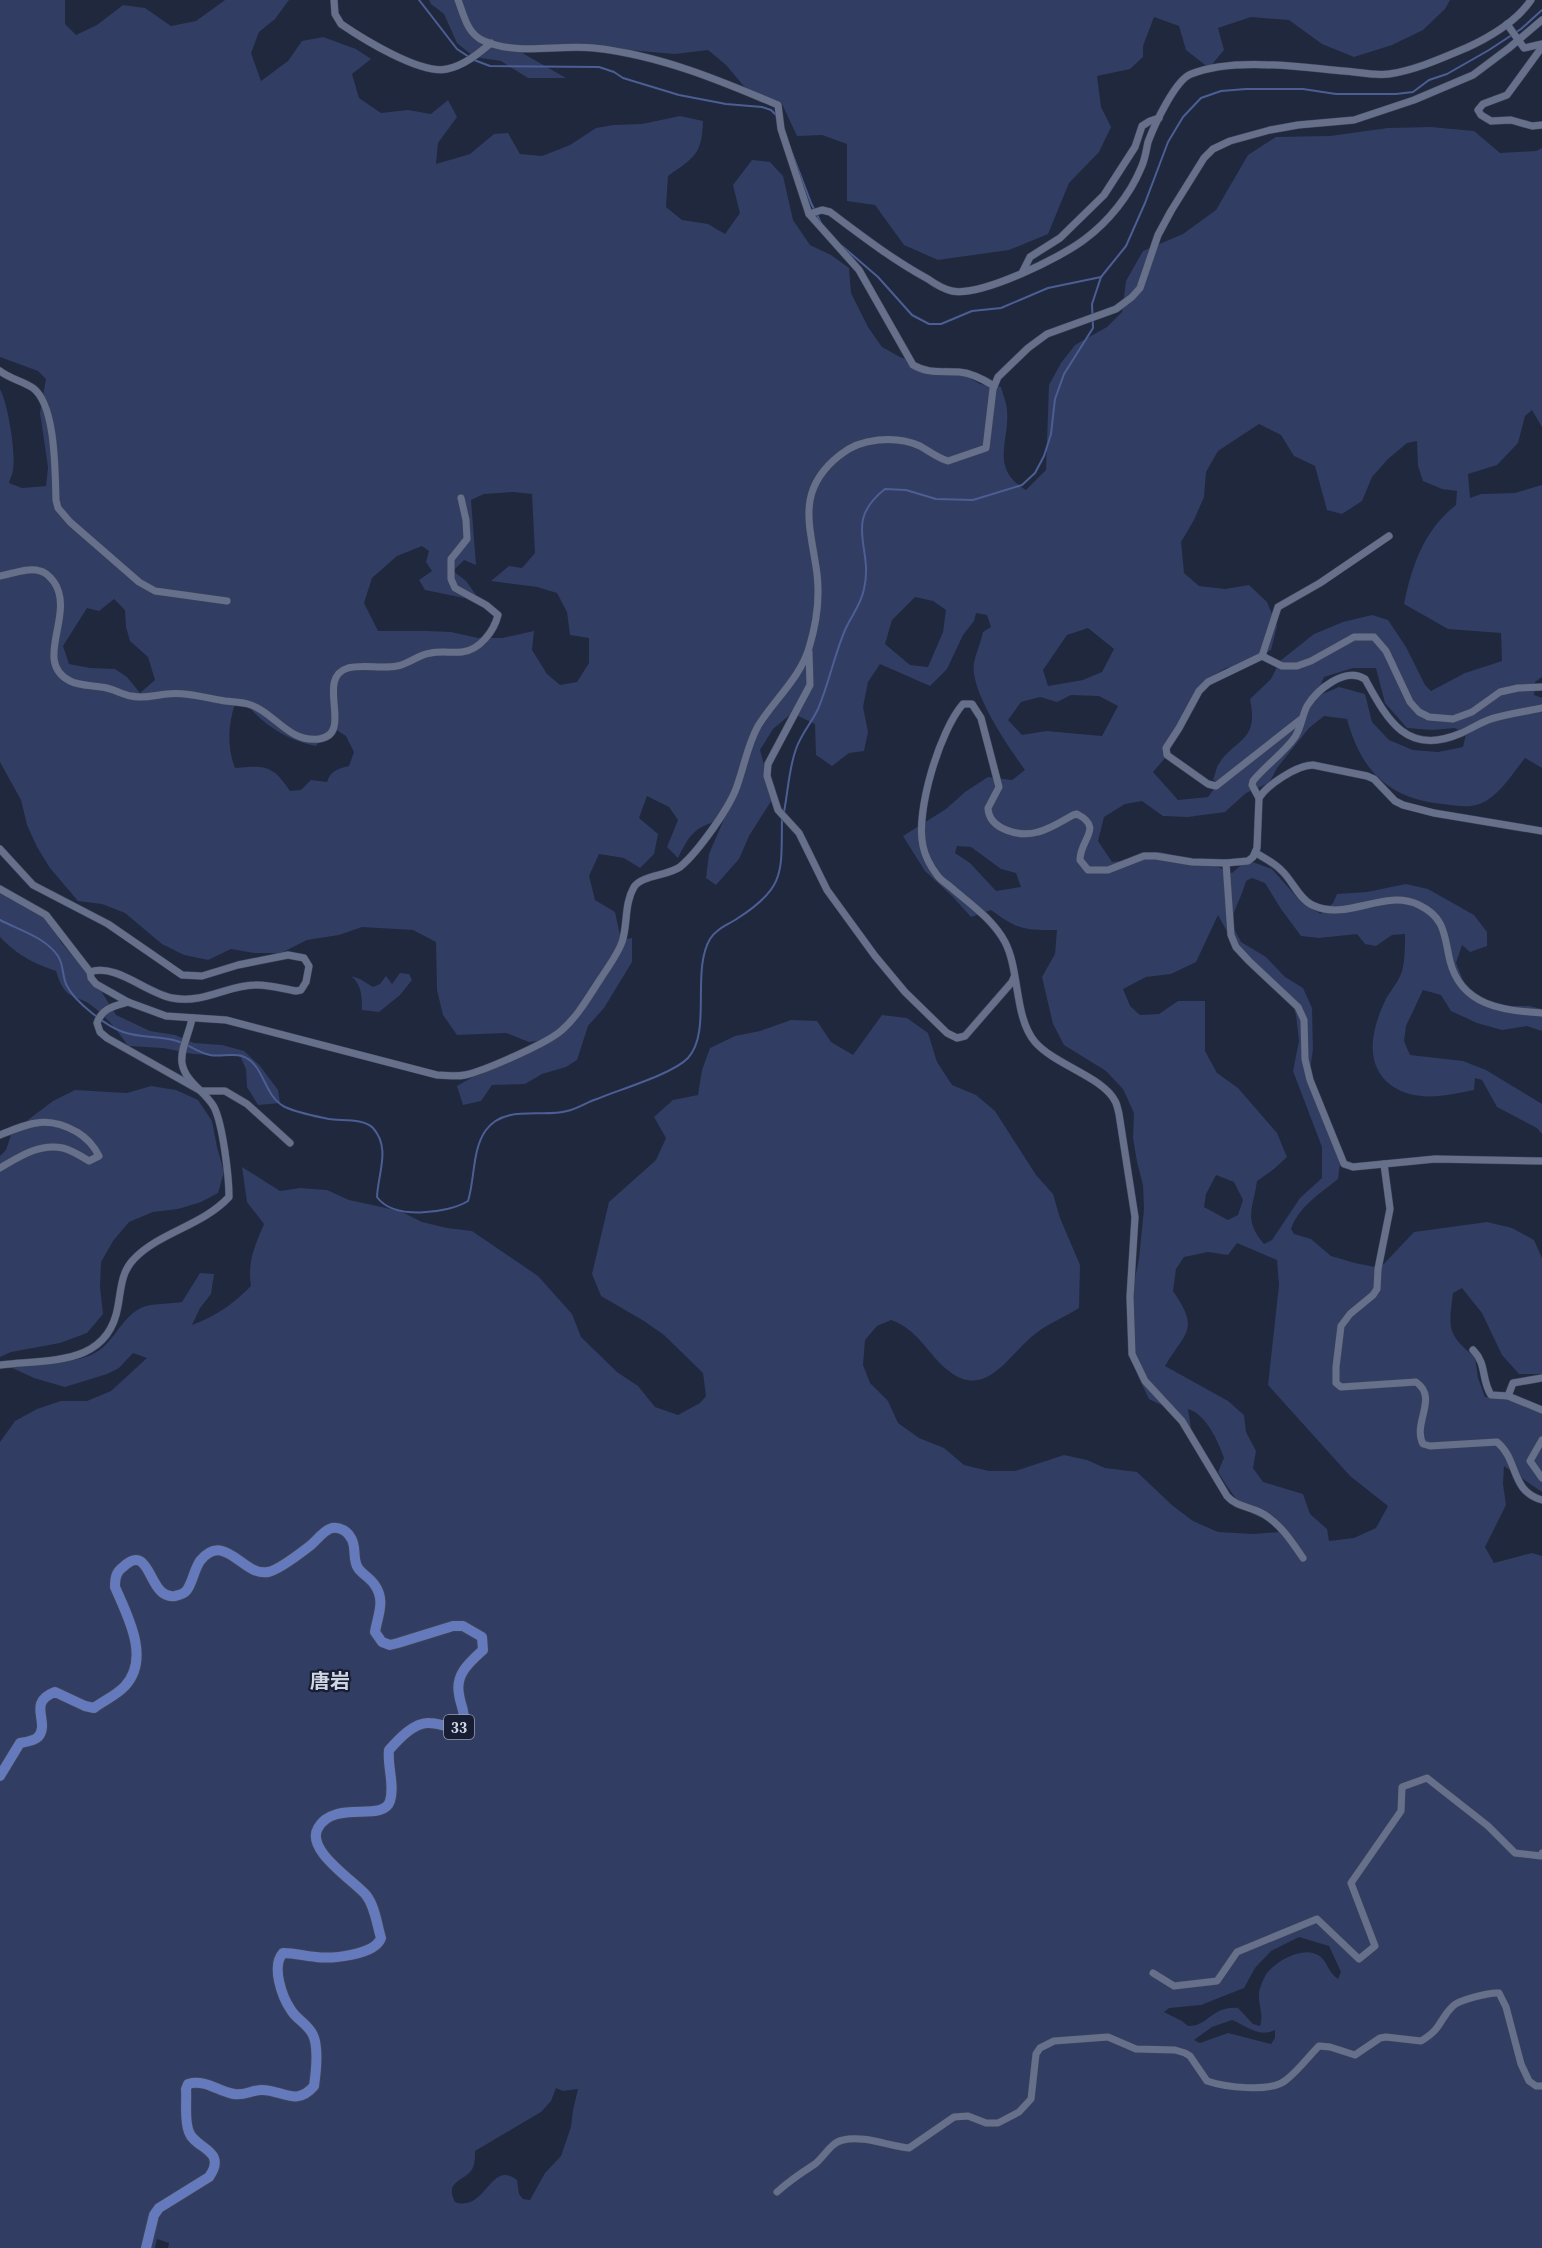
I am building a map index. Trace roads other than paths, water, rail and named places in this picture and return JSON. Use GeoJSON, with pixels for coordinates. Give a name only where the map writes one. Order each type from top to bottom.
{"type":"FeatureCollection","features":[{"type":"Feature","properties":{"kind":"main road","name":"33"},"geometry":{"type":"LineString","coordinates":[[0,1776],[20,1743],[35,1740],[39,1736],[42,1728],[40,1707],[47,1695],[55,1692],[94,1708],[125,1686],[132,1674],[137,1642],[115,1587],[115,1579],[118,1571],[129,1561],[144,1564],[161,1594],[170,1597],[181,1595],[187,1590],[200,1561],[209,1552],[218,1550],[225,1552],[256,1571],[268,1572],[309,1546],[329,1529],[338,1528],[346,1531],[353,1540],[355,1564],[374,1583],[381,1597],[381,1609],[375,1632],[382,1642],[390,1645],[453,1626],[463,1626],[482,1637],[483,1650],[463,1670],[459,1679],[458,1692],[464,1722],[459,1727],[428,1722],[418,1724],[388,1750],[391,1799],[387,1807],[380,1810],[336,1813],[325,1818],[314,1836],[317,1846],[339,1871],[366,1894],[371,1902],[381,1938],[379,1944],[374,1948],[351,1955],[317,1958],[283,1953],[279,1958],[278,1978],[291,2011],[313,2034],[315,2043],[314,2086],[308,2093],[298,2097],[265,2090],[243,2095],[232,2094],[204,2083],[188,2084],[186,2089],[188,2129],[191,2137],[213,2156],[215,2164],[209,2176],[159,2208],[154,2215],[146,2248]]}},
{"type":"Feature","properties":{"kind":"street"},"geometry":{"type":"LineString","coordinates":[[334,0],[334,14],[341,24],[414,65],[432,70],[446,69],[476,56],[491,43]]}},
{"type":"Feature","properties":{"kind":"street"},"geometry":{"type":"LineString","coordinates":[[458,0],[472,34],[491,43],[519,49],[592,48],[624,53],[673,64],[715,78],[778,105],[781,129],[809,214],[859,270],[913,365],[924,371],[960,372],[975,375],[994,386]]}},
{"type":"Feature","properties":{"kind":"street"},"geometry":{"type":"LineString","coordinates":[[809,214],[822,210],[830,212],[915,272],[953,291],[970,291],[1022,273],[1085,239],[1121,203],[1142,168],[1148,142],[1182,78],[1224,66],[1288,66],[1388,74],[1435,61],[1482,40],[1507,24],[1525,9],[1531,0]]}},
{"type":"Feature","properties":{"kind":"street"},"geometry":{"type":"LineString","coordinates":[[0,889],[46,915],[90,972],[96,984],[128,1002],[166,1016],[191,1021],[226,1020],[437,1075],[463,1076],[486,1068],[560,1032],[572,1020],[622,942],[629,899],[635,885],[645,879],[660,876],[680,867],[714,826],[738,785],[745,754],[754,734],[804,662],[817,610],[817,576],[807,514],[811,494],[819,477],[839,455],[855,446],[885,440],[901,440],[919,446],[948,461],[986,447],[994,386],[998,377],[1028,348],[1047,334],[1116,309],[1132,297],[1140,288],[1158,235],[1204,158],[1214,150],[1230,141],[1270,130],[1354,120],[1414,100],[1473,75],[1542,20]]}},
{"type":"Feature","properties":{"kind":"street"},"geometry":{"type":"LineString","coordinates":[[1507,24],[1524,48],[1542,46]]}},
{"type":"Feature","properties":{"kind":"street"},"geometry":{"type":"LineString","coordinates":[[1542,46],[1507,96],[1483,104],[1478,110],[1481,115],[1491,121],[1510,120],[1532,126],[1542,124]]}},
{"type":"Feature","properties":{"kind":"street"},"geometry":{"type":"LineString","coordinates":[[1022,273],[1030,257],[1060,238],[1104,195],[1135,147],[1142,126],[1159,118]]}},
{"type":"Feature","properties":{"kind":"street"},"geometry":{"type":"LineString","coordinates":[[0,371],[34,388],[40,396],[54,437],[56,500],[58,508],[70,522],[139,582],[155,591],[227,601]]}},
{"type":"Feature","properties":{"kind":"street"},"geometry":{"type":"LineString","coordinates":[[0,576],[25,571],[40,571],[55,583],[62,601],[54,662],[58,673],[70,681],[80,685],[112,689],[132,696],[185,693],[248,704],[259,709],[290,733],[304,739],[322,739],[331,732],[335,724],[333,683],[342,670],[398,666],[428,653],[465,652],[485,640],[495,624],[498,615],[486,605],[455,588],[451,579],[451,559],[466,539],[466,520],[461,498]]}},
{"type":"Feature","properties":{"kind":"street"},"geometry":{"type":"LineString","coordinates":[[1302,719],[1216,786],[1208,784],[1167,755],[1166,747],[1199,691],[1208,682],[1262,656],[1278,607],[1320,583],[1389,536]]}},
{"type":"Feature","properties":{"kind":"street"},"geometry":{"type":"LineString","coordinates":[[1262,656],[1282,666],[1297,666],[1311,661],[1354,637],[1374,637],[1386,651],[1410,702],[1419,712],[1437,719],[1453,719],[1472,712],[1500,692],[1518,688],[1542,687]]}},
{"type":"Feature","properties":{"kind":"street"},"geometry":{"type":"LineString","coordinates":[[808,649],[810,685],[768,764],[767,776],[778,810],[799,833],[827,890],[875,956],[905,992],[947,1033],[957,1038],[965,1036],[1012,982],[1014,971]]}},
{"type":"Feature","properties":{"kind":"street"},"geometry":{"type":"LineString","coordinates":[[1259,798],[1252,785],[1253,781],[1295,737],[1309,704],[1324,688],[1344,677],[1361,677],[1365,680],[1384,714],[1397,728],[1410,736],[1430,740],[1459,734],[1487,720],[1542,708]]}},
{"type":"Feature","properties":{"kind":"street"},"geometry":{"type":"LineString","coordinates":[[1303,1558],[1278,1525],[1264,1514],[1233,1503],[1182,1421],[1145,1381],[1138,1368],[1132,1354],[1130,1307],[1135,1217],[1115,1100],[1102,1086],[1048,1055],[1034,1041],[1023,1017],[1011,958],[998,931],[986,916],[938,876],[928,860],[923,845],[922,825],[926,797],[938,751],[952,716],[963,704],[972,704],[981,718],[999,787],[988,808],[988,814],[1000,827],[1013,833],[1034,833],[1077,814],[1090,824],[1089,834],[1080,853],[1082,865],[1088,870],[1108,870],[1144,856],[1192,862],[1248,861],[1256,853],[1259,798],[1264,789],[1306,765],[1367,776],[1374,779],[1395,801],[1403,805],[1434,813],[1542,831]]}},
{"type":"Feature","properties":{"kind":"street"},"geometry":{"type":"LineString","coordinates":[[0,849],[33,885],[108,924],[183,975],[202,976],[238,965],[288,955],[304,958],[309,966],[306,982],[301,990],[255,984],[194,999],[164,995],[108,970],[90,972]]}},
{"type":"Feature","properties":{"kind":"street"},"geometry":{"type":"LineString","coordinates":[[1256,853],[1280,868],[1310,904],[1324,909],[1348,910],[1386,900],[1406,900],[1420,905],[1438,918],[1444,930],[1451,964],[1465,988],[1479,1000],[1495,1008],[1509,1012],[1542,1013]]}},
{"type":"Feature","properties":{"kind":"street"},"geometry":{"type":"LineString","coordinates":[[1226,863],[1231,935],[1236,947],[1249,961],[1298,1006],[1304,1020],[1305,1059],[1310,1080],[1344,1164],[1353,1167],[1435,1159],[1542,1161]]}},
{"type":"Feature","properties":{"kind":"street"},"geometry":{"type":"LineString","coordinates":[[128,1002],[104,1010],[97,1023],[100,1032],[201,1091],[225,1091],[247,1104],[290,1143]]}},
{"type":"Feature","properties":{"kind":"street"},"geometry":{"type":"LineString","coordinates":[[0,1365],[56,1360],[80,1354],[98,1346],[111,1331],[125,1273],[132,1261],[146,1249],[218,1209],[229,1197],[229,1173],[214,1108],[187,1076],[181,1059],[191,1021]]}},
{"type":"Feature","properties":{"kind":"street"},"geometry":{"type":"LineString","coordinates":[[0,1135],[38,1121],[55,1121],[83,1136],[96,1148],[99,1156],[89,1161],[63,1148],[51,1147],[31,1150],[0,1168]]}},
{"type":"Feature","properties":{"kind":"street"},"geometry":{"type":"LineString","coordinates":[[1384,1164],[1389,1209],[1378,1269],[1377,1289],[1350,1314],[1341,1326],[1336,1383],[1341,1387],[1416,1382],[1423,1387],[1427,1401],[1420,1426],[1419,1437],[1423,1444],[1430,1446],[1497,1442],[1506,1450],[1518,1481],[1526,1493],[1542,1500]]}},
{"type":"Feature","properties":{"kind":"street"},"geometry":{"type":"LineString","coordinates":[[1473,1350],[1481,1358],[1486,1388],[1491,1395],[1508,1396],[1542,1410]]}},
{"type":"Feature","properties":{"kind":"street"},"geometry":{"type":"LineString","coordinates":[[1508,1396],[1513,1383],[1542,1378]]}},
{"type":"Feature","properties":{"kind":"street"},"geometry":{"type":"LineString","coordinates":[[1542,1440],[1530,1461],[1542,1478]]}},
{"type":"Feature","properties":{"kind":"street"},"geometry":{"type":"LineString","coordinates":[[1153,1973],[1174,1986],[1217,1981],[1238,1952],[1317,1919],[1359,1959],[1375,1946],[1351,1883],[1401,1811],[1402,1787],[1427,1778],[1488,1826],[1515,1852],[1541,1856],[1542,1853]]}},
{"type":"Feature","properties":{"kind":"street"},"geometry":{"type":"LineString","coordinates":[[777,2192],[816,2163],[837,2142],[844,2139],[861,2139],[909,2148],[954,2117],[968,2116],[986,2124],[1003,2122],[1019,2112],[1031,2099],[1036,2054],[1040,2048],[1054,2041],[1108,2037],[1136,2049],[1175,2050],[1190,2056],[1207,2080],[1230,2086],[1273,2086],[1286,2080],[1319,2046],[1330,2046],[1355,2055],[1380,2038],[1421,2041],[1438,2030],[1454,2004],[1499,1993],[1506,2007],[1521,2064],[1529,2081],[1536,2086],[1542,2086]]}},
{"type":"Feature","properties":{"kind":"waterway"},"geometry":{"type":"LineString","coordinates":[[419,0],[457,49],[469,57]]}},
{"type":"Feature","properties":{"kind":"waterway"},"geometry":{"type":"LineString","coordinates":[[784,812],[796,749],[818,709],[841,640],[863,595],[866,574],[862,525],[865,513],[872,501],[885,489],[906,490],[936,499],[973,500],[1022,485],[1035,473],[1044,456],[1051,434],[1055,399],[1064,374],[1093,328],[1092,304],[1101,277],[1126,246],[1168,142],[1183,117],[1201,98],[1221,91],[1303,89],[1336,94],[1413,92],[1429,80],[1447,74],[1489,50],[1521,29],[1542,10]]}},
{"type":"Feature","properties":{"kind":"waterway"},"geometry":{"type":"LineString","coordinates":[[474,60],[490,66],[599,67],[623,78],[679,95],[726,104],[762,107],[771,110],[778,117]]}},
{"type":"Feature","properties":{"kind":"waterway"},"geometry":{"type":"LineString","coordinates":[[792,153],[822,225]]}},
{"type":"Feature","properties":{"kind":"waterway"},"geometry":{"type":"LineString","coordinates":[[842,246],[878,277],[912,315],[929,324],[941,324],[972,311],[1001,308],[1048,288],[1101,277]]}},
{"type":"Feature","properties":{"kind":"waterway"},"geometry":{"type":"LineString","coordinates":[[0,920],[39,939],[53,949],[60,960],[65,982],[71,992],[108,1025],[123,1032],[177,1041],[210,1055],[242,1056],[250,1060],[272,1096],[285,1107],[318,1117],[358,1121],[369,1125],[378,1136],[382,1152],[377,1197],[395,1209],[407,1212],[434,1212],[459,1206],[468,1201],[478,1146],[486,1130],[494,1122],[514,1114],[557,1113],[571,1110],[658,1076],[688,1058],[695,1047],[699,1033],[702,967],[710,939],[716,932],[754,907],[773,886],[781,864],[782,817]]}},
{"type":"Feature","properties":{"kind":"district","name":"唐岩"},"geometry":{"type":"Point","coordinates":[330,1681]}}]}
